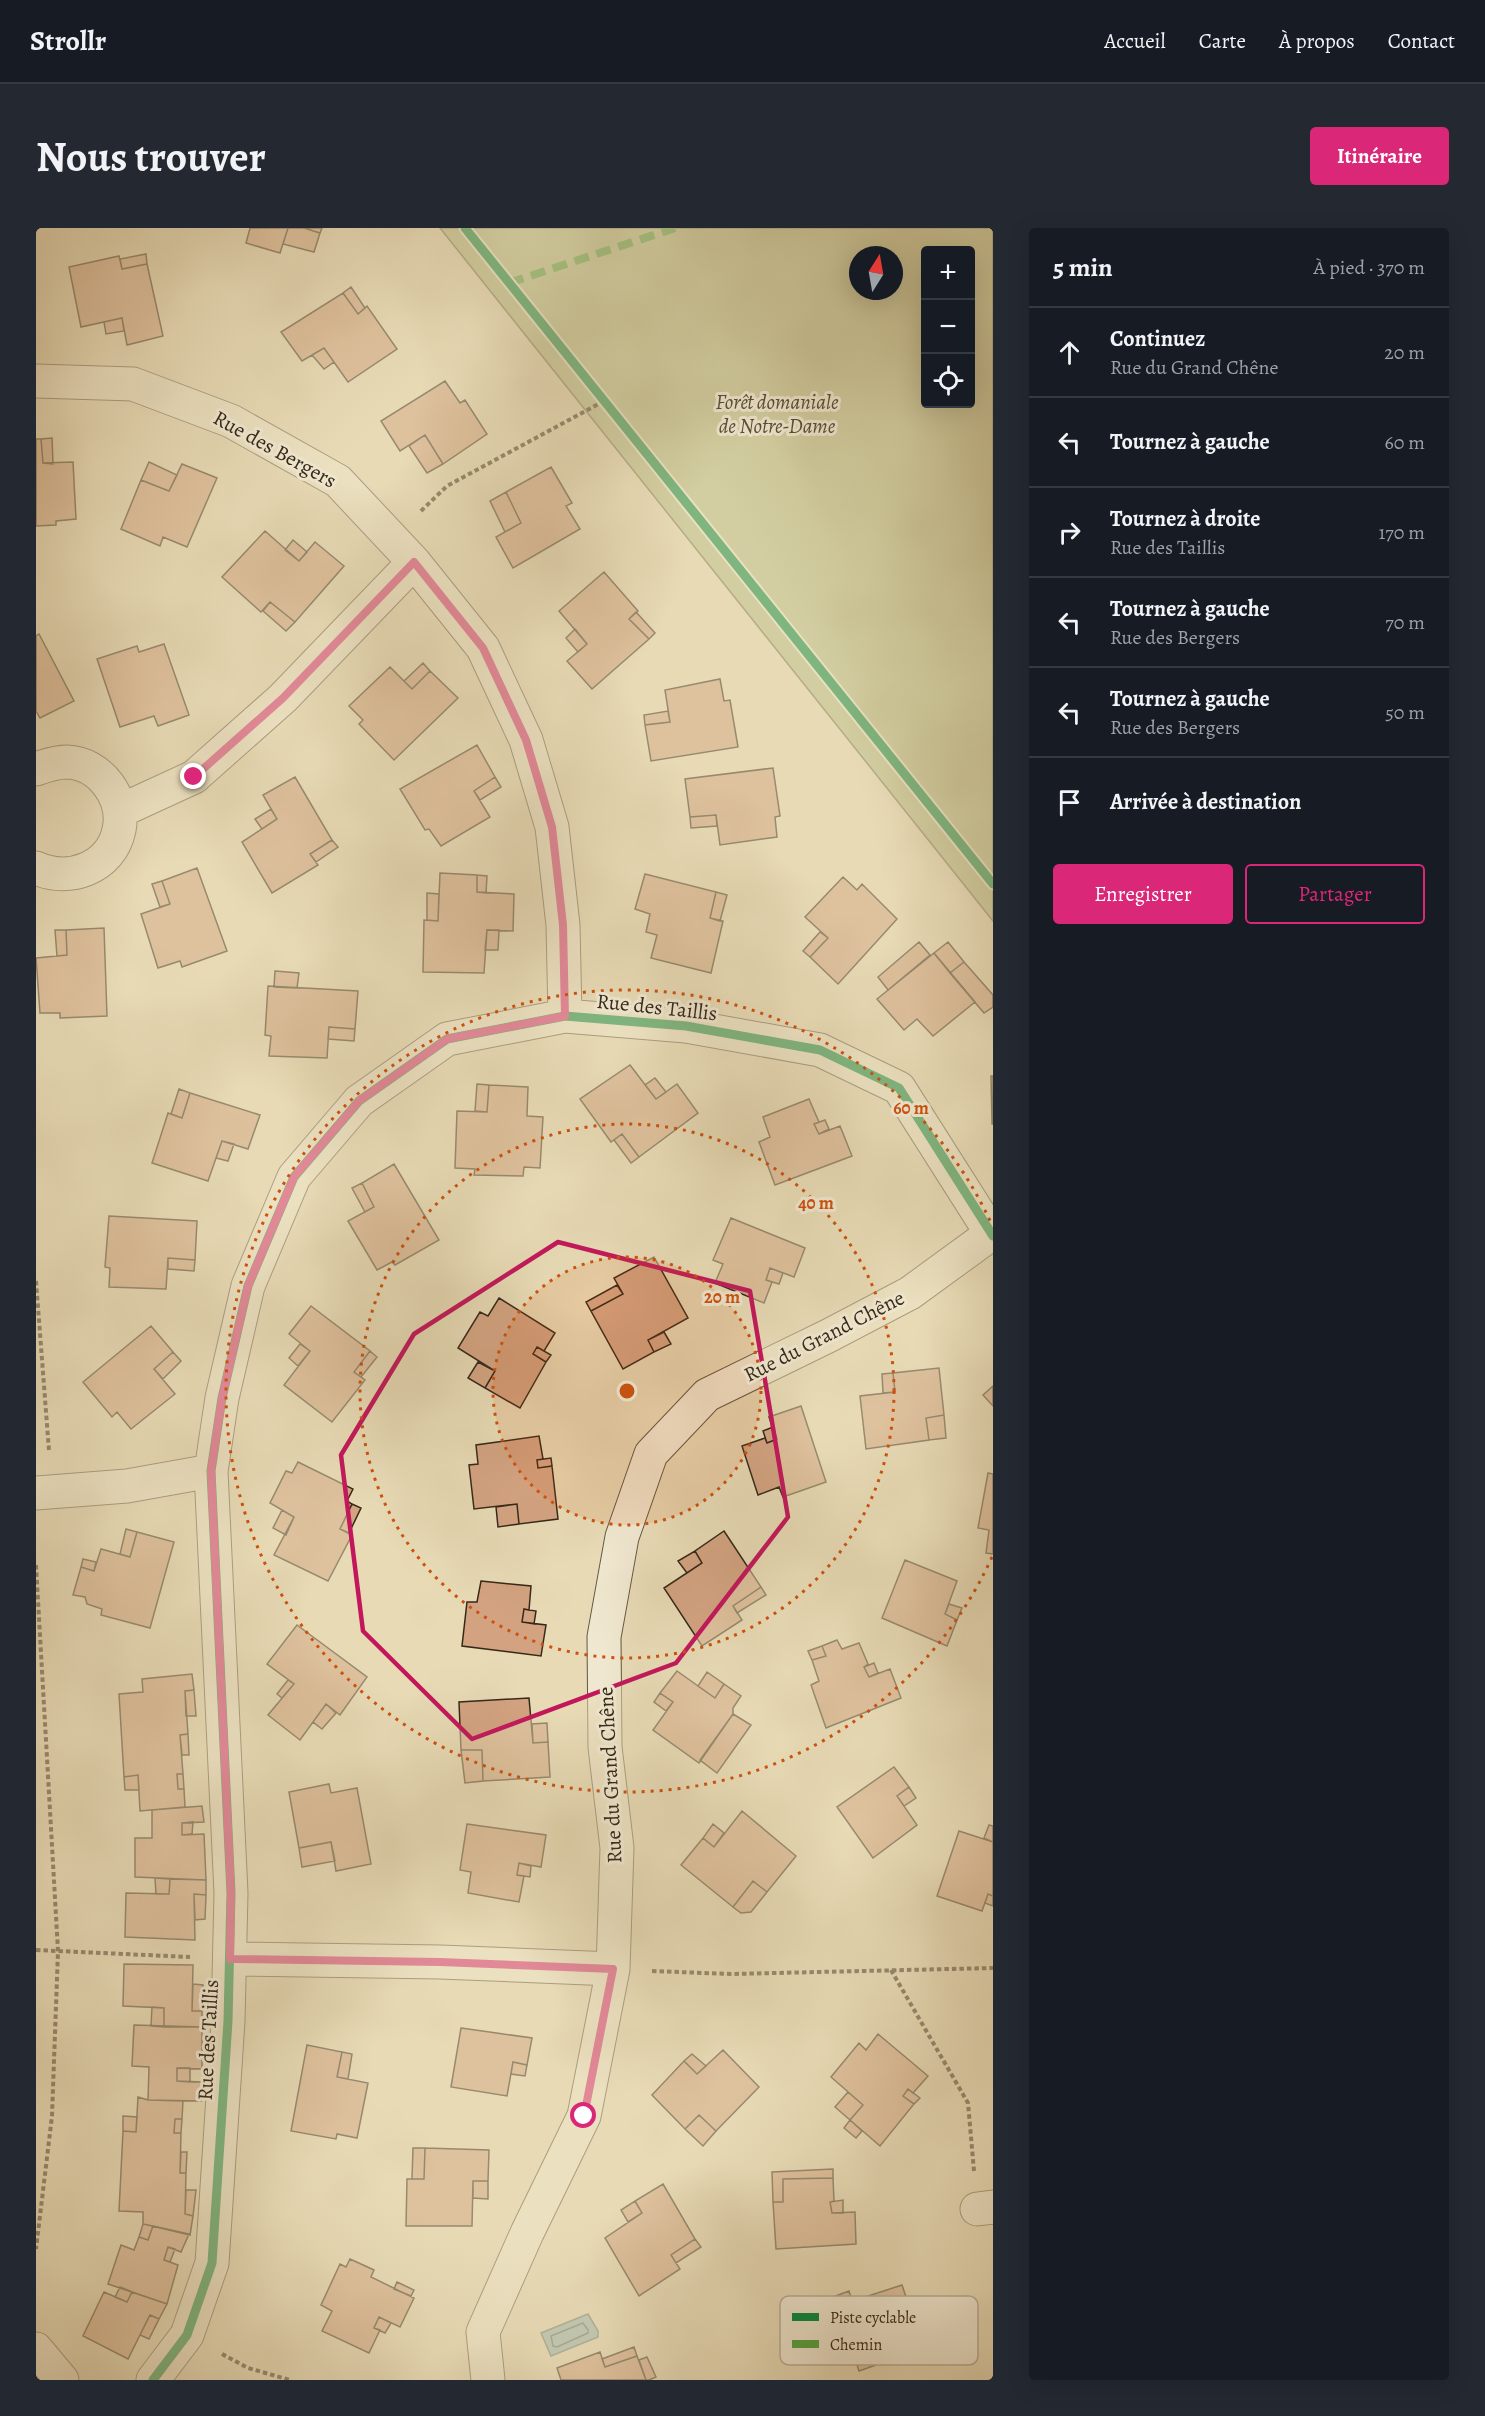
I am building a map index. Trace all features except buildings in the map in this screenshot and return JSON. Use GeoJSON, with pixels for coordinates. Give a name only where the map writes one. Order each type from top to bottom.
{"type":"FeatureCollection","features":[{"type":"Feature","properties":{"kind":"street","name":"Rue des Bergers"},"geometry":{"type":"LineString","coordinates":[[36,381],[133,384],[231,421],[338,481],[414,562],[483,648],[526,740],[552,827],[563,925],[565,1016]]}},
{"type":"Feature","properties":{"kind":"street"},"geometry":{"type":"LineString","coordinates":[[120,811],[194,777],[283,698],[414,562]]}},
{"type":"Feature","properties":{"kind":"street"},"geometry":{"type":"LineString","coordinates":[[36,768],[51,763],[70,762],[88,767],[103,778],[114,793],[120,811],[119,830],[112,848],[100,862],[84,872],[66,875],[47,873],[36,868]]}},
{"type":"Feature","properties":{"kind":"street","name":"Rue des Taillis"},"geometry":{"type":"LineString","coordinates":[[153,2380],[187,2335],[212,2263],[228,2021],[231,1893],[211,1471],[222,1398],[248,1286],[294,1177],[359,1101],[447,1039],[565,1016],[686,1026],[820,1050],[899,1088],[992,1235]]}},
{"type":"Feature","properties":{"kind":"street","name":"Rue du Grand Chêne"},"geometry":{"type":"LineString","coordinates":[[488,2380],[483,2332],[527,2233],[584,2116],[613,1969],[617,1848],[605,1747],[604,1636],[622,1537],[651,1454],[707,1395],[910,1293],[992,1235]]}},
{"type":"Feature","properties":{"kind":"street"},"geometry":{"type":"LineString","coordinates":[[37,1493],[127,1486],[211,1471]]}},
{"type":"Feature","properties":{"kind":"street"},"geometry":{"type":"LineString","coordinates":[[230,1959],[440,1962],[613,1969]]}},
{"type":"Feature","properties":{"kind":"street"},"geometry":{"type":"LineString","coordinates":[[36,2349],[62,2380]]}},
{"type":"Feature","properties":{"kind":"path"},"geometry":{"type":"LineString","coordinates":[[392,538],[447,486],[604,401]]}},
{"type":"Feature","properties":{"kind":"path"},"geometry":{"type":"LineString","coordinates":[[36,1281],[49,1456],[37,1493]]}},
{"type":"Feature","properties":{"kind":"path"},"geometry":{"type":"LineString","coordinates":[[36,1565],[58,1951],[52,2116],[36,2249]]}},
{"type":"Feature","properties":{"kind":"path"},"geometry":{"type":"LineString","coordinates":[[36,1950],[230,1959]]}},
{"type":"Feature","properties":{"kind":"path"},"geometry":{"type":"LineString","coordinates":[[613,1969],[731,1974],[993,1968]]}},
{"type":"Feature","properties":{"kind":"path"},"geometry":{"type":"LineString","coordinates":[[891,1970],[968,2103],[985,2208]]}},
{"type":"Feature","properties":{"kind":"path"},"geometry":{"type":"LineString","coordinates":[[187,2335],[248,2368],[290,2380]]}},
{"type":"Feature","properties":{"kind":"highlighted area"},"geometry":{"type":"Polygon","coordinates":[[[558,1242],[750,1291],[788,1517],[676,1663],[472,1739],[363,1631],[341,1455],[414,1334],[558,1242]]]}},
{"type":"Feature","properties":{"kind":"green space","name":"Forêt domaniale de Notre-Dame"},"geometry":{"type":"Polygon","coordinates":[[[440,228],[993,228],[993,921],[440,228]]]}},
{"type":"Feature","properties":{"kind":"water"},"geometry":{"type":"Polygon","coordinates":[[[588,2314],[598,2331],[598,2337],[551,2356],[541,2333],[588,2314]]]}},
{"type":"Feature","properties":{"kind":"marked path"},"geometry":{"type":"LineString","coordinates":[[509,283],[675,228]]}},
{"type":"Feature","properties":{"kind":"cycle path"},"geometry":{"type":"LineString","coordinates":[[465,228],[993,884]]}},
{"type":"Feature","properties":{"kind":"cycle path"},"geometry":{"type":"LineString","coordinates":[[153,2380],[187,2335],[212,2263],[228,2021],[231,1893],[211,1471],[222,1398],[248,1286],[294,1177],[359,1101],[447,1039],[565,1016],[686,1026],[820,1050],[899,1088],[993,1236]]}},
{"type":"Feature","properties":{"kind":"route"},"geometry":{"type":"LineString","coordinates":[[194,777],[283,698],[414,562],[483,648],[526,740],[552,827],[563,925],[565,1016],[447,1039],[359,1101],[294,1177],[248,1286],[222,1398],[211,1471],[231,1893],[230,1959],[440,1962],[613,1969],[584,2116]]}}]}
